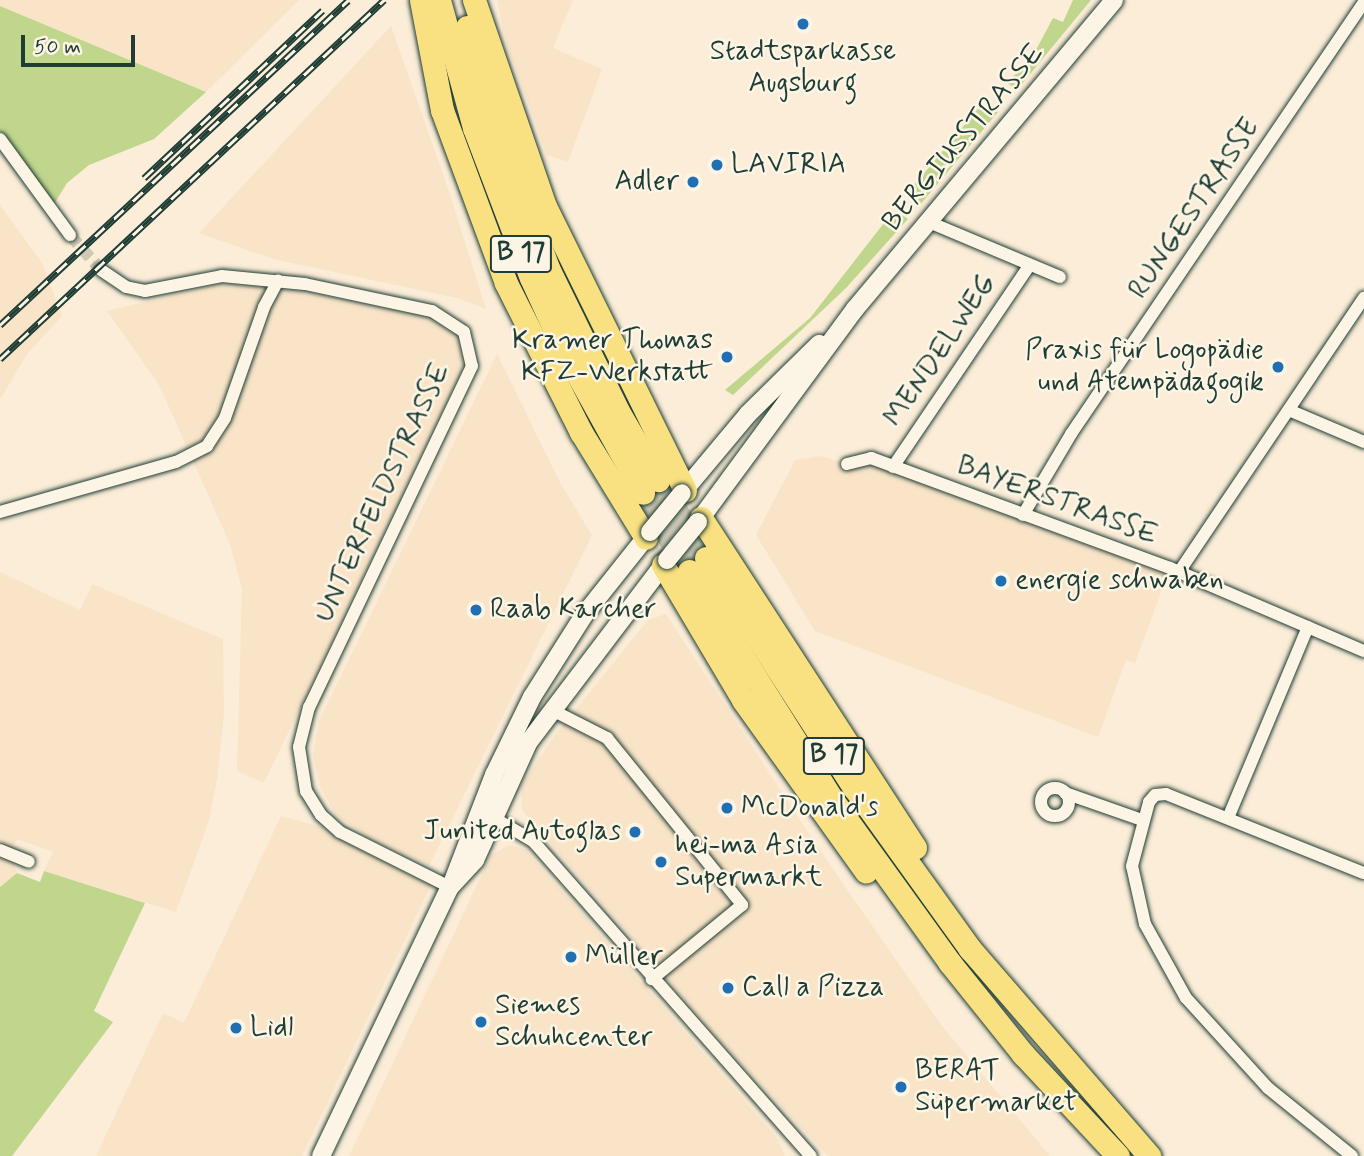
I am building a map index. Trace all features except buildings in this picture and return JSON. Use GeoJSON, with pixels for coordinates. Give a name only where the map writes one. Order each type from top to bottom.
{"type":"FeatureCollection","features":[{"type":"Feature","properties":{"kind":"highway"},"geometry":{"type":"LineString","coordinates":[[421,0],[442,110],[506,283],[581,432],[648,535]]}},
{"type":"Feature","properties":{"kind":"highway","name":"B 17"},"geometry":{"type":"LineString","coordinates":[[439,0],[474,128],[531,278],[565,352],[650,486],[548,268],[492,119],[461,0]]}},
{"type":"Feature","properties":{"kind":"highway"},"geometry":{"type":"LineString","coordinates":[[474,0],[545,206],[683,491]]}},
{"type":"Feature","properties":{"kind":"highway"},"geometry":{"type":"LineString","coordinates":[[699,520],[926,864],[970,949]]}},
{"type":"Feature","properties":{"kind":"highway"},"geometry":{"type":"LineString","coordinates":[[665,563],[736,688],[810,798],[883,895],[950,963]]}},
{"type":"Feature","properties":{"kind":"highway","name":"B 17"},"geometry":{"type":"LineString","coordinates":[[1118,1156],[1023,1054],[950,963],[834,802],[697,564],[970,949],[1149,1156]]}},
{"type":"Feature","properties":{"kind":"main road","name":"BERGIUSSTRASSE"},"geometry":{"type":"LineString","coordinates":[[487,814],[528,743],[552,710],[699,520],[855,309],[1114,0]]}},
{"type":"Feature","properties":{"kind":"main road","name":"BERGIUSSTRASSE"},"geometry":{"type":"LineString","coordinates":[[487,814],[557,654],[683,491],[748,414],[855,309]]}},
{"type":"Feature","properties":{"kind":"main road"},"geometry":{"type":"LineString","coordinates":[[683,491],[699,520]]}},
{"type":"Feature","properties":{"kind":"main road"},"geometry":{"type":"LineString","coordinates":[[648,535],[665,563]]}},
{"type":"Feature","properties":{"kind":"main road"},"geometry":{"type":"LineString","coordinates":[[321,1156],[452,886],[475,860],[487,814]]}},
{"type":"Feature","properties":{"kind":"street","name":"RUNGESTRASSE"},"geometry":{"type":"LineString","coordinates":[[1023,515],[1070,435],[1364,2]]}},
{"type":"Feature","properties":{"kind":"street"},"geometry":{"type":"LineString","coordinates":[[0,139],[70,235]]}},
{"type":"Feature","properties":{"kind":"street","name":"MENDELWEG"},"geometry":{"type":"LineString","coordinates":[[929,222],[1060,277]]}},
{"type":"Feature","properties":{"kind":"street","name":"MENDELWEG"},"geometry":{"type":"LineString","coordinates":[[893,467],[1030,264]]}},
{"type":"Feature","properties":{"kind":"street","name":"UNTERFELDSTRASSE"},"geometry":{"type":"LineString","coordinates":[[101,270],[126,288],[145,291],[222,276],[278,281],[432,311],[456,323],[468,341],[472,366],[309,707],[299,747],[306,791],[321,815],[340,832],[452,886]]}},
{"type":"Feature","properties":{"kind":"street"},"geometry":{"type":"LineString","coordinates":[[0,512],[176,462],[207,446],[225,418],[264,307],[278,281]]}},
{"type":"Feature","properties":{"kind":"street"},"geometry":{"type":"LineString","coordinates":[[1179,572],[1364,298]]}},
{"type":"Feature","properties":{"kind":"street"},"geometry":{"type":"LineString","coordinates":[[1289,410],[1364,442]]}},
{"type":"Feature","properties":{"kind":"street","name":"BAYERSTRASSE"},"geometry":{"type":"LineString","coordinates":[[847,464],[871,458],[1179,572],[1364,651]]}},
{"type":"Feature","properties":{"kind":"street"},"geometry":{"type":"LineString","coordinates":[[1228,818],[1308,627]]}},
{"type":"Feature","properties":{"kind":"street"},"geometry":{"type":"LineString","coordinates":[[552,710],[607,738],[742,905],[652,979]]}},
{"type":"Feature","properties":{"kind":"street"},"geometry":{"type":"LineString","coordinates":[[1092,804],[1065,813],[1048,813],[1041,800],[1047,790],[1065,793],[1142,820]]}},
{"type":"Feature","properties":{"kind":"street"},"geometry":{"type":"LineString","coordinates":[[1065,793],[1070,802],[1065,813]]}},
{"type":"Feature","properties":{"kind":"street"},"geometry":{"type":"LineString","coordinates":[[1352,1156],[1268,1088],[1186,998],[1151,938],[1137,896],[1132,866],[1142,820],[1154,795],[1166,794],[1364,873]]}},
{"type":"Feature","properties":{"kind":"street"},"geometry":{"type":"LineString","coordinates":[[487,814],[533,841],[808,1155]]}},
{"type":"Feature","properties":{"kind":"street"},"geometry":{"type":"LineString","coordinates":[[0,850],[29,862]]}},
{"type":"Feature","properties":{"kind":"shaded area"},"geometry":{"type":"Polygon","coordinates":[[[0,0],[299,0],[206,92],[0,6],[0,0]]]}},
{"type":"Feature","properties":{"kind":"shaded area"},"geometry":{"type":"Polygon","coordinates":[[[497,0],[573,0],[553,48],[602,69],[568,162],[547,155],[506,42],[497,0]]]}},
{"type":"Feature","properties":{"kind":"shaded area"},"geometry":{"type":"Polygon","coordinates":[[[391,26],[448,188],[486,309],[457,298],[273,259],[199,233],[391,26]]]}},
{"type":"Feature","properties":{"kind":"shaded area"},"geometry":{"type":"Polygon","coordinates":[[[0,205],[42,263],[62,316],[28,353],[0,399],[0,205]]]}},
{"type":"Feature","properties":{"kind":"shaded area"},"geometry":{"type":"Polygon","coordinates":[[[222,283],[303,291],[430,317],[457,336],[465,364],[264,783],[237,771],[242,589],[230,544],[159,385],[107,311],[222,283]]]}},
{"type":"Feature","properties":{"kind":"shaded area"},"geometry":{"type":"Polygon","coordinates":[[[497,354],[562,486],[592,535],[429,866],[371,839],[335,814],[320,786],[313,756],[319,721],[497,354]]]}},
{"type":"Feature","properties":{"kind":"shaded area","name":"energie schwaben"},"geometry":{"type":"Polygon","coordinates":[[[821,456],[847,464],[871,458],[1170,568],[1135,663],[1126,660],[1098,737],[815,631],[756,535],[795,460],[821,456]]]}},
{"type":"Feature","properties":{"kind":"shaded area"},"geometry":{"type":"Polygon","coordinates":[[[0,572],[80,610],[92,584],[223,639],[224,714],[217,779],[209,821],[176,912],[44,871],[53,852],[17,839],[10,854],[17,873],[0,887],[0,572]]]}},
{"type":"Feature","properties":{"kind":"shaded area"},"geometry":{"type":"Polygon","coordinates":[[[666,614],[821,852],[942,1026],[1050,1156],[828,1156],[720,1041],[522,810],[521,785],[555,735],[648,620],[666,614]]]}},
{"type":"Feature","properties":{"kind":"shaded area"},"geometry":{"type":"Polygon","coordinates":[[[281,816],[340,832],[434,879],[302,1156],[96,1156],[163,1013],[184,1023],[281,816]]]}},
{"type":"Feature","properties":{"kind":"shaded area"},"geometry":{"type":"Polygon","coordinates":[[[509,845],[524,849],[569,899],[777,1138],[785,1156],[349,1156],[491,855],[509,845]]]}},
{"type":"Feature","properties":{"kind":"green space"},"geometry":{"type":"Polygon","coordinates":[[[1073,0],[1091,0],[1017,90],[1006,82],[1029,63],[1053,18],[1063,22],[1073,0]]]}},
{"type":"Feature","properties":{"kind":"green space"},"geometry":{"type":"Polygon","coordinates":[[[0,6],[206,92],[154,139],[89,165],[67,183],[51,209],[0,139],[0,6]]]}},
{"type":"Feature","properties":{"kind":"green space"},"geometry":{"type":"Polygon","coordinates":[[[982,104],[998,112],[919,206],[910,199],[910,190],[982,104]]]}},
{"type":"Feature","properties":{"kind":"green space"},"geometry":{"type":"Polygon","coordinates":[[[899,212],[908,219],[846,288],[733,395],[725,390],[810,318],[891,214],[899,212]]]}},
{"type":"Feature","properties":{"kind":"green space"},"geometry":{"type":"Polygon","coordinates":[[[44,871],[145,903],[94,1011],[113,1022],[12,1156],[0,1156],[0,887],[17,873],[40,882],[44,871]]]}},
{"type":"Feature","properties":{"kind":"tunnel"},"geometry":{"type":"LineString","coordinates":[[70,235],[101,270]]}},
{"type":"Feature","properties":{"kind":"tunnel"},"geometry":{"type":"LineString","coordinates":[[658,480],[706,558]]}},
{"type":"Feature","properties":{"kind":"tunnel"},"geometry":{"type":"LineString","coordinates":[[643,493],[689,571]]}},
{"type":"Feature","properties":{"kind":"railway"},"geometry":{"type":"LineString","coordinates":[[0,325],[348,0]]}},
{"type":"Feature","properties":{"kind":"railway"},"geometry":{"type":"LineString","coordinates":[[0,359],[384,0]]}},
{"type":"Feature","properties":{"kind":"railway"},"geometry":{"type":"LineString","coordinates":[[144,178],[323,10]]}},
{"type":"Feature","properties":{"kind":"place","name":"Stadtsparkasse Augsburg"},"geometry":{"type":"Point","coordinates":[803,24]}},
{"type":"Feature","properties":{"kind":"place","name":"LAVIRIA"},"geometry":{"type":"Point","coordinates":[717,165]}},
{"type":"Feature","properties":{"kind":"place","name":"Adler"},"geometry":{"type":"Point","coordinates":[693,182]}},
{"type":"Feature","properties":{"kind":"place","name":"Kramer Thomas KFZ-Werkstatt"},"geometry":{"type":"Point","coordinates":[727,357]}},
{"type":"Feature","properties":{"kind":"place","name":"Praxis für Logopädie und Atempädagogik"},"geometry":{"type":"Point","coordinates":[1278,367]}},
{"type":"Feature","properties":{"kind":"place","name":"energie schwaben"},"geometry":{"type":"Point","coordinates":[1001,581]}},
{"type":"Feature","properties":{"kind":"place","name":"Raab Karcher"},"geometry":{"type":"Point","coordinates":[476,610]}},
{"type":"Feature","properties":{"kind":"place","name":"McDonald's"},"geometry":{"type":"Point","coordinates":[727,808]}},
{"type":"Feature","properties":{"kind":"place","name":"Junited Autoglas"},"geometry":{"type":"Point","coordinates":[635,832]}},
{"type":"Feature","properties":{"kind":"place","name":"hei-ma Asia Supermarkt"},"geometry":{"type":"Point","coordinates":[661,862]}},
{"type":"Feature","properties":{"kind":"place","name":"Müller"},"geometry":{"type":"Point","coordinates":[571,957]}},
{"type":"Feature","properties":{"kind":"place","name":"Call a Pizza"},"geometry":{"type":"Point","coordinates":[728,988]}},
{"type":"Feature","properties":{"kind":"place","name":"Siemes Schuhcenter"},"geometry":{"type":"Point","coordinates":[481,1022]}},
{"type":"Feature","properties":{"kind":"place","name":"Lidl"},"geometry":{"type":"Point","coordinates":[236,1028]}},
{"type":"Feature","properties":{"kind":"place","name":"BERAT Süpermarket"},"geometry":{"type":"Point","coordinates":[901,1087]}}]}
